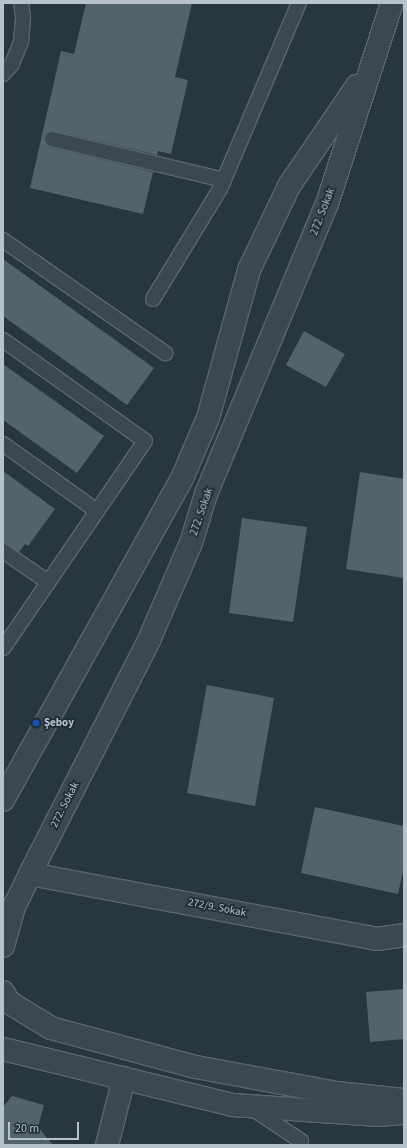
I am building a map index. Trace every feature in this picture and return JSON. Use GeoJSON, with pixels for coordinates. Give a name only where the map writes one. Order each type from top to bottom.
{"type":"FeatureCollection","features":[{"type":"Feature","properties":{"kind":"street","name":"272. Sokak"},"geometry":{"type":"LineString","coordinates":[[3,946],[14,907],[150,640],[191,543],[206,494],[327,204],[392,3]]}},
{"type":"Feature","properties":{"kind":"street","name":"272. Sokak"},"geometry":{"type":"LineString","coordinates":[[3,800],[183,476],[208,418],[249,270],[289,186],[372,65]]}},
{"type":"Feature","properties":{"kind":"street"},"geometry":{"type":"LineString","coordinates":[[183,476],[206,494]]}},
{"type":"Feature","properties":{"kind":"street","name":"272/9. Sokak"},"geometry":{"type":"LineString","coordinates":[[30,874],[377,939],[404,935]]}},
{"type":"Feature","properties":{"kind":"street"},"geometry":{"type":"LineString","coordinates":[[3,992],[10,1003],[51,1028],[196,1067],[336,1093],[404,1100]]}},
{"type":"Feature","properties":{"kind":"street"},"geometry":{"type":"LineString","coordinates":[[3,1049],[233,1105],[379,1115],[404,1113]]}},
{"type":"Feature","properties":{"kind":"street"},"geometry":{"type":"LineString","coordinates":[[107,1145],[124,1078]]}},
{"type":"Feature","properties":{"kind":"lane"},"geometry":{"type":"LineString","coordinates":[[3,74],[12,64],[21,42],[24,17],[21,3]]}},
{"type":"Feature","properties":{"kind":"lane"},"geometry":{"type":"LineString","coordinates":[[153,299],[224,180],[299,3]]}},
{"type":"Feature","properties":{"kind":"lane"},"geometry":{"type":"LineString","coordinates":[[52,139],[224,180]]}},
{"type":"Feature","properties":{"kind":"lane"},"geometry":{"type":"LineString","coordinates":[[3,240],[165,353]]}},
{"type":"Feature","properties":{"kind":"lane"},"geometry":{"type":"LineString","coordinates":[[3,340],[145,441],[3,648]]}},
{"type":"Feature","properties":{"kind":"lane"},"geometry":{"type":"LineString","coordinates":[[3,444],[97,511]]}},
{"type":"Feature","properties":{"kind":"lane"},"geometry":{"type":"LineString","coordinates":[[3,551],[48,582]]}},
{"type":"Feature","properties":{"kind":"lane"},"geometry":{"type":"LineString","coordinates":[[248,1106],[301,1141],[302,1145]]}},
{"type":"Feature","properties":{"kind":"building"},"geometry":{"type":"Polygon","coordinates":[[[86,3],[192,3],[175,77],[188,80],[171,154],[158,151],[157,155],[54,131],[46,133],[44,137],[50,147],[153,172],[143,214],[30,188],[61,51],[74,54],[86,3]]]}},
{"type":"Feature","properties":{"kind":"building"},"geometry":{"type":"Polygon","coordinates":[[[3,259],[154,368],[127,405],[3,316],[3,259]]]}},
{"type":"Feature","properties":{"kind":"building"},"geometry":{"type":"Polygon","coordinates":[[[304,331],[345,354],[326,387],[286,365],[304,331]]]}},
{"type":"Feature","properties":{"kind":"building"},"geometry":{"type":"Polygon","coordinates":[[[3,364],[104,436],[77,473],[3,420],[3,364]]]}},
{"type":"Feature","properties":{"kind":"building"},"geometry":{"type":"Polygon","coordinates":[[[3,471],[55,509],[28,546],[25,544],[19,552],[3,543],[3,471]]]}},
{"type":"Feature","properties":{"kind":"building"},"geometry":{"type":"Polygon","coordinates":[[[360,472],[404,479],[404,578],[346,569],[360,472]]]}},
{"type":"Feature","properties":{"kind":"building"},"geometry":{"type":"Polygon","coordinates":[[[242,518],[307,527],[293,622],[229,613],[242,518]]]}},
{"type":"Feature","properties":{"kind":"building"},"geometry":{"type":"Polygon","coordinates":[[[207,685],[274,698],[255,806],[187,793],[207,685]]]}},
{"type":"Feature","properties":{"kind":"building"},"geometry":{"type":"Polygon","coordinates":[[[315,807],[404,826],[404,867],[398,894],[301,873],[315,807]]]}},
{"type":"Feature","properties":{"kind":"building"},"geometry":{"type":"Polygon","coordinates":[[[404,989],[404,1039],[370,1042],[366,992],[404,989]]]}},
{"type":"Feature","properties":{"kind":"building"},"geometry":{"type":"Polygon","coordinates":[[[12,1096],[44,1105],[38,1127],[53,1145],[3,1145],[3,1107],[12,1096]]]}},
{"type":"Feature","properties":{"kind":"place","name":"Şeboy"},"geometry":{"type":"Point","coordinates":[36,723]}}]}
